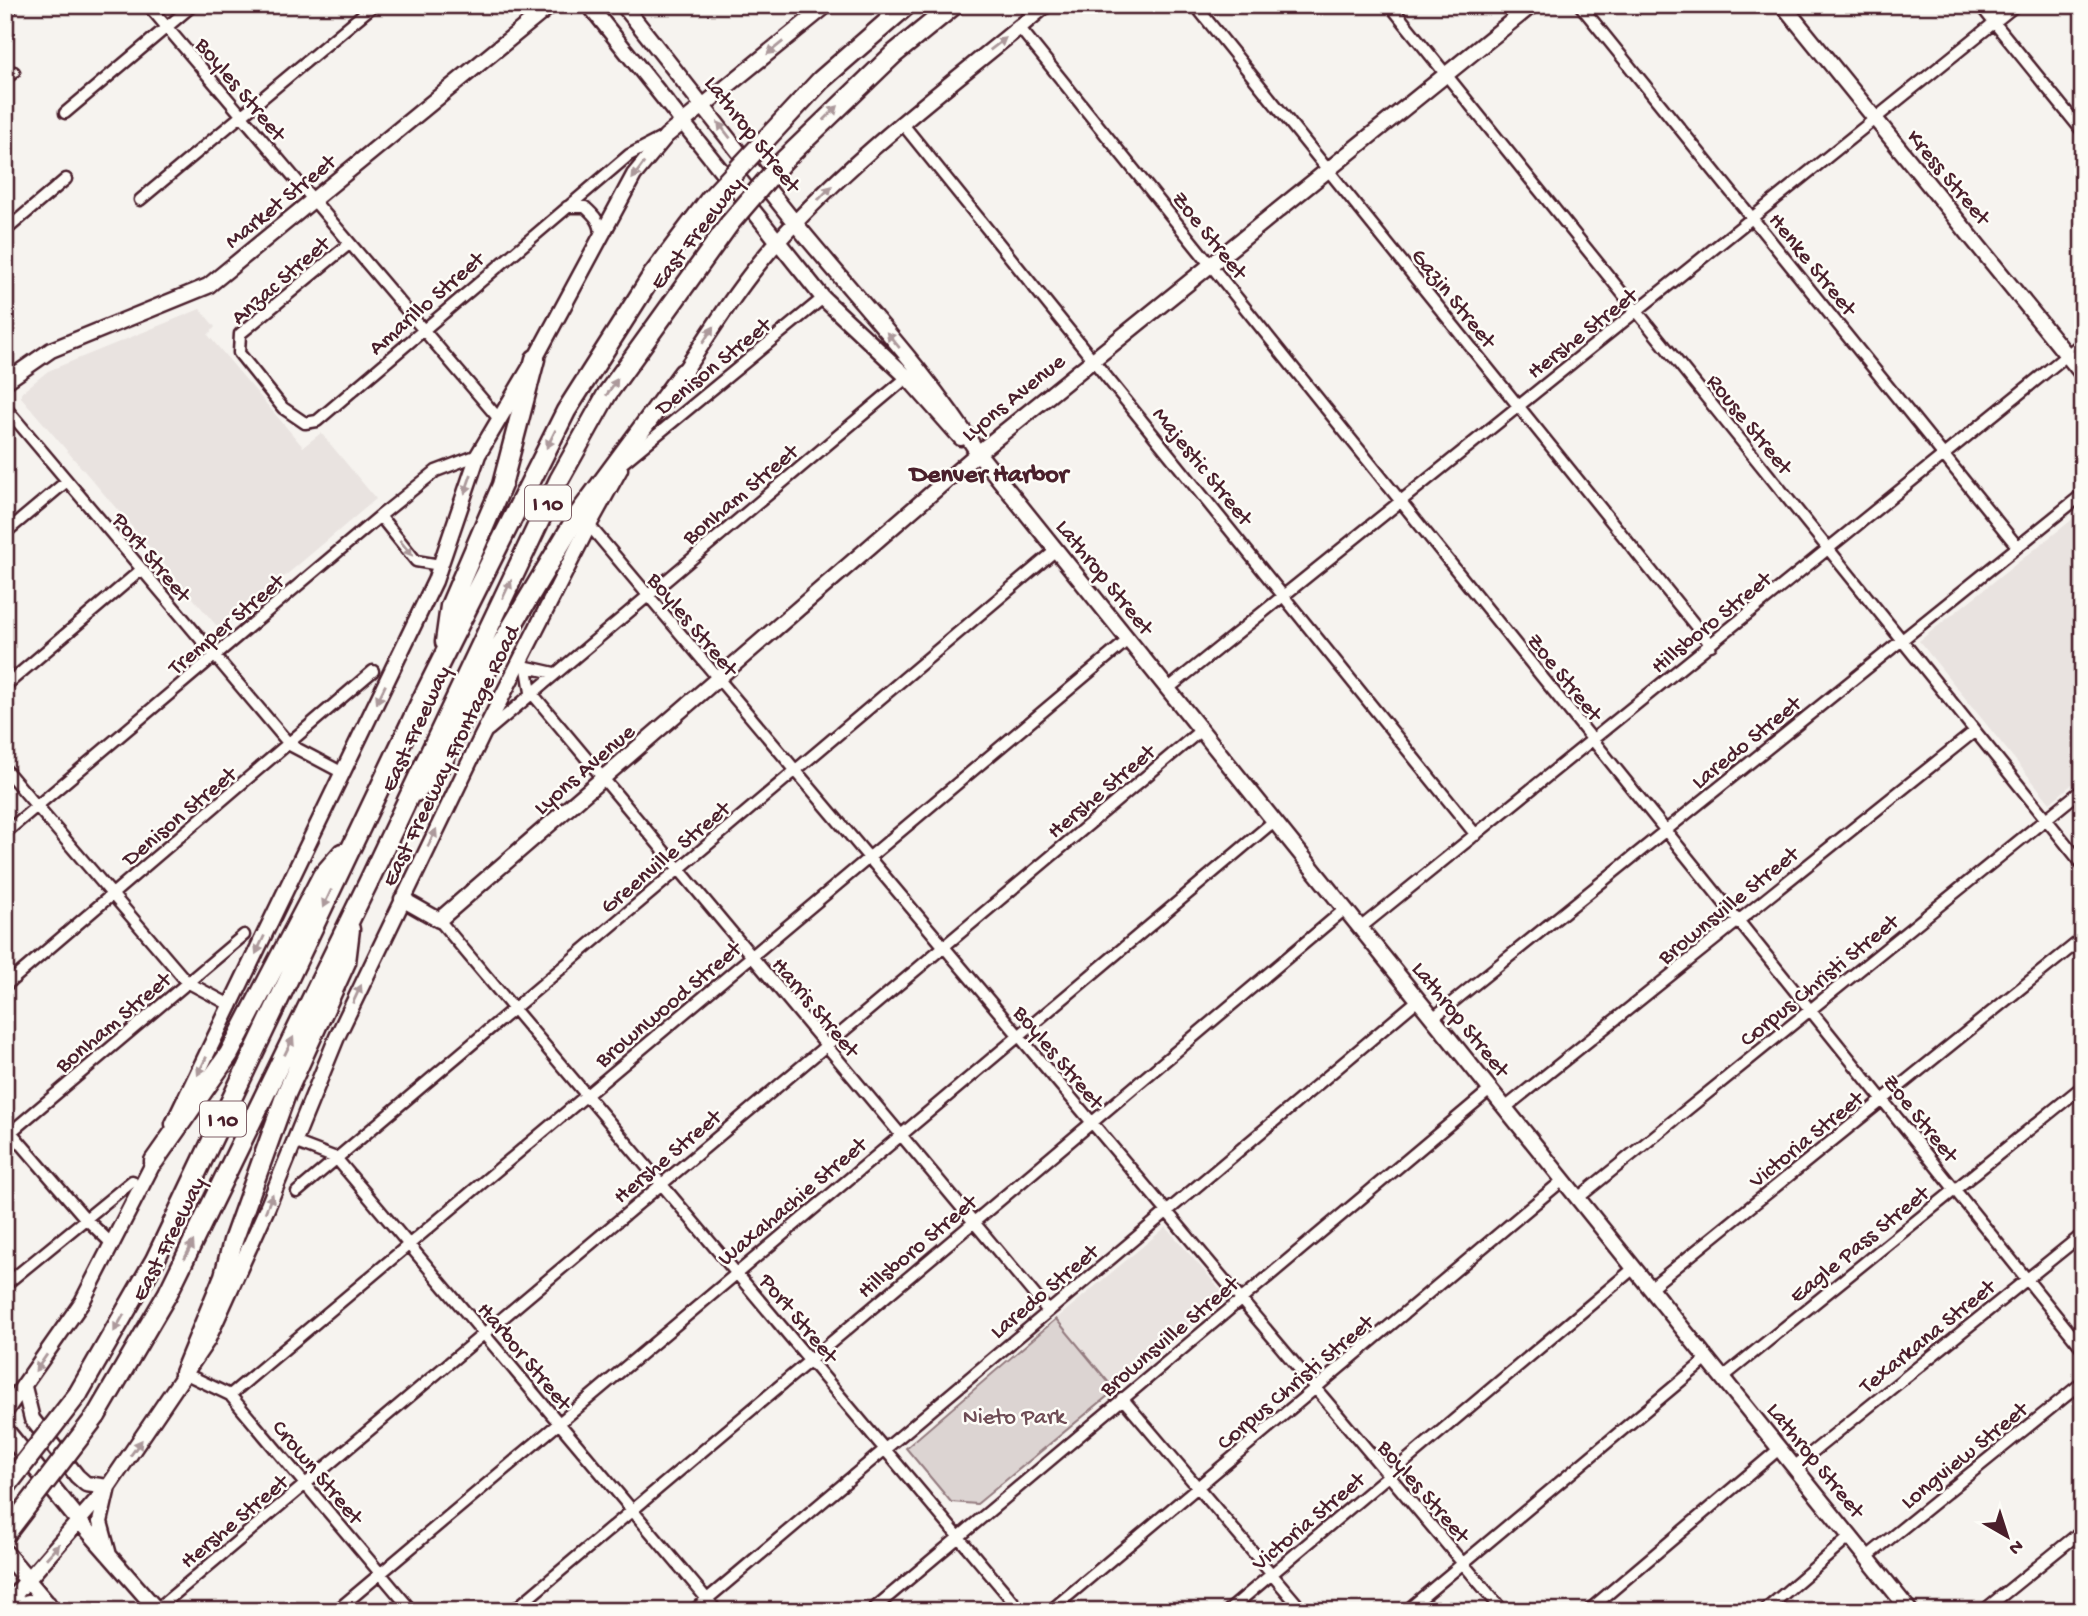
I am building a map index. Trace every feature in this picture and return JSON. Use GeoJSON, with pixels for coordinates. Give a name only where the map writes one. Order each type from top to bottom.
{"type":"FeatureCollection","features":[{"type":"Feature","properties":{"kind":"highway","name":"East Freeway"},"geometry":{"type":"LineString","coordinates":[[5,1488],[78,1394],[155,1260],[442,658],[566,411],[652,276],[710,199],[821,80],[906,5]]}},
{"type":"Feature","properties":{"kind":"highway","name":"East Freeway"},"geometry":{"type":"LineString","coordinates":[[5,1535],[96,1416],[168,1293],[571,458],[607,394],[730,223],[783,161],[894,54],[954,5]]}},
{"type":"Feature","properties":{"kind":"highway"},"geometry":{"type":"LineString","coordinates":[[442,658],[450,606],[502,485],[535,359]]}},
{"type":"Feature","properties":{"kind":"highway"},"geometry":{"type":"LineString","coordinates":[[404,805],[441,765],[494,656],[578,515],[683,373]]}},
{"type":"Feature","properties":{"kind":"highway"},"geometry":{"type":"LineString","coordinates":[[155,1161],[229,1054],[322,876],[356,837]]}},
{"type":"Feature","properties":{"kind":"highway"},"geometry":{"type":"LineString","coordinates":[[184,1373],[224,1276],[233,1241],[286,1094],[346,962],[351,917]]}},
{"type":"Feature","properties":{"kind":"main road"},"geometry":{"type":"LineString","coordinates":[[5,1430],[80,1522]]}},
{"type":"Feature","properties":{"kind":"main road"},"geometry":{"type":"LineString","coordinates":[[5,1553],[27,1579]]}},
{"type":"Feature","properties":{"kind":"street"},"geometry":{"type":"LineString","coordinates":[[5,12],[14,5]]}},
{"type":"Feature","properties":{"kind":"street","name":"Boyles Street"},"geometry":{"type":"LineString","coordinates":[[148,5],[499,419]]}},
{"type":"Feature","properties":{"kind":"street"},"geometry":{"type":"LineString","coordinates":[[65,113],[193,5]]}},
{"type":"Feature","properties":{"kind":"street"},"geometry":{"type":"LineString","coordinates":[[140,200],[374,5]]}},
{"type":"Feature","properties":{"kind":"street","name":"Market Street"},"geometry":{"type":"LineString","coordinates":[[5,382],[51,351],[208,286],[551,5]]}},
{"type":"Feature","properties":{"kind":"street","name":"Lathrop Street"},"geometry":{"type":"LineString","coordinates":[[589,5],[823,298],[912,373]]}},
{"type":"Feature","properties":{"kind":"street","name":"Lathrop Street"},"geometry":{"type":"LineString","coordinates":[[623,5],[705,106],[912,373],[952,429],[978,453],[1170,688],[1910,1611]]}},
{"type":"Feature","properties":{"kind":"street","name":"East Freeway Frontage Road"},"geometry":{"type":"LineString","coordinates":[[5,1608],[108,1487],[207,1341],[226,1304],[337,1037],[402,899],[482,736],[523,666],[589,525],[624,462],[732,298],[795,223],[901,122],[1046,5]]}},
{"type":"Feature","properties":{"kind":"street","name":"Gazin Street"},"geometry":{"type":"LineString","coordinates":[[1195,5],[1710,645]]}},
{"type":"Feature","properties":{"kind":"street","name":"Rouse Street"},"geometry":{"type":"LineString","coordinates":[[1390,5],[2083,865]]}},
{"type":"Feature","properties":{"kind":"street","name":"Lyons Avenue"},"geometry":{"type":"LineString","coordinates":[[439,920],[604,781],[978,453],[1532,5]]}},
{"type":"Feature","properties":{"kind":"street","name":"Henke Street"},"geometry":{"type":"LineString","coordinates":[[1580,5],[2017,546]]}},
{"type":"Feature","properties":{"kind":"street","name":"Kress Street"},"geometry":{"type":"LineString","coordinates":[[1783,5],[2083,375]]}},
{"type":"Feature","properties":{"kind":"street"},"geometry":{"type":"LineString","coordinates":[[1980,5],[2083,132]]}},
{"type":"Feature","properties":{"kind":"street","name":"Hershe Street"},"geometry":{"type":"LineString","coordinates":[[1170,688],[2016,5]]}},
{"type":"Feature","properties":{"kind":"street"},"geometry":{"type":"LineString","coordinates":[[5,1412],[82,1302],[155,1161],[232,1006],[440,565],[478,455],[535,359],[634,175],[666,136],[820,8]]}},
{"type":"Feature","properties":{"kind":"street","name":"Zoe Street"},"geometry":{"type":"LineString","coordinates":[[1020,27],[2083,1349]]}},
{"type":"Feature","properties":{"kind":"street","name":"Majestic Street"},"geometry":{"type":"LineString","coordinates":[[901,122],[1476,835]]}},
{"type":"Feature","properties":{"kind":"street","name":"Amarillo Street"},"geometry":{"type":"LineString","coordinates":[[305,423],[317,421],[629,155],[666,136]]}},
{"type":"Feature","properties":{"kind":"street"},"geometry":{"type":"LineString","coordinates":[[5,231],[66,179]]}},
{"type":"Feature","properties":{"kind":"street"},"geometry":{"type":"LineString","coordinates":[[567,207],[585,207],[595,215],[601,228],[601,237]]}},
{"type":"Feature","properties":{"kind":"street","name":"Anzac Street"},"geometry":{"type":"LineString","coordinates":[[305,423],[283,408],[239,353],[237,344],[240,334],[349,244]]}},
{"type":"Feature","properties":{"kind":"street","name":"Denison Street"},"geometry":{"type":"LineString","coordinates":[[624,462],[823,298]]}},
{"type":"Feature","properties":{"kind":"street","name":"Hillsboro Street"},"geometry":{"type":"LineString","coordinates":[[1360,928],[2083,342]]}},
{"type":"Feature","properties":{"kind":"street","name":"Bonham Street"},"geometry":{"type":"LineString","coordinates":[[482,736],[912,373]]}},
{"type":"Feature","properties":{"kind":"street","name":"Port Street"},"geometry":{"type":"LineString","coordinates":[[5,407],[290,745],[343,773]]}},
{"type":"Feature","properties":{"kind":"street","name":"Tremper Street"},"geometry":{"type":"LineString","coordinates":[[5,833],[436,471],[478,455]]}},
{"type":"Feature","properties":{"kind":"street"},"geometry":{"type":"LineString","coordinates":[[5,533],[67,481]]}},
{"type":"Feature","properties":{"kind":"street","name":"Laredo Street"},"geometry":{"type":"LineString","coordinates":[[1433,1018],[2083,495]]}},
{"type":"Feature","properties":{"kind":"street"},"geometry":{"type":"LineString","coordinates":[[380,516],[416,561],[440,565]]}},
{"type":"Feature","properties":{"kind":"street","name":"Boyles Street"},"geometry":{"type":"LineString","coordinates":[[589,525],[1503,1611]]}},
{"type":"Feature","properties":{"kind":"street","name":"Greenville Street"},"geometry":{"type":"LineString","coordinates":[[297,1192],[1056,550]]}},
{"type":"Feature","properties":{"kind":"street"},"geometry":{"type":"LineString","coordinates":[[5,686],[141,570]]}},
{"type":"Feature","properties":{"kind":"street","name":"Brownwood Street"},"geometry":{"type":"LineString","coordinates":[[230,1395],[1129,639]]}},
{"type":"Feature","properties":{"kind":"street"},"geometry":{"type":"LineString","coordinates":[[531,692],[523,666],[554,673]]}},
{"type":"Feature","properties":{"kind":"street","name":"Denison Street"},"geometry":{"type":"LineString","coordinates":[[5,986],[290,745],[373,671]]}},
{"type":"Feature","properties":{"kind":"street","name":"Harris Street"},"geometry":{"type":"LineString","coordinates":[[531,692],[1048,1311]]}},
{"type":"Feature","properties":{"kind":"street","name":"Hershe Street"},"geometry":{"type":"LineString","coordinates":[[157,1610],[1201,730]]}},
{"type":"Feature","properties":{"kind":"street","name":"Brownsville Street"},"geometry":{"type":"LineString","coordinates":[[1505,1108],[1975,731]]}},
{"type":"Feature","properties":{"kind":"street"},"geometry":{"type":"LineString","coordinates":[[5,769],[187,982],[232,1006]]}},
{"type":"Feature","properties":{"kind":"street","name":"Corpus Christi Street"},"geometry":{"type":"LineString","coordinates":[[1578,1198],[2083,789]]}},
{"type":"Feature","properties":{"kind":"street","name":"Waxahachie Street"},"geometry":{"type":"LineString","coordinates":[[336,1611],[1274,821]]}},
{"type":"Feature","properties":{"kind":"street"},"geometry":{"type":"LineString","coordinates":[[402,899],[439,920]]}},
{"type":"Feature","properties":{"kind":"street","name":"Hillsboro Street"},"geometry":{"type":"LineString","coordinates":[[513,1611],[1345,909]]}},
{"type":"Feature","properties":{"kind":"street","name":"Port Street"},"geometry":{"type":"LineString","coordinates":[[439,920],[1021,1611]]}},
{"type":"Feature","properties":{"kind":"street","name":"Bonham Street"},"geometry":{"type":"LineString","coordinates":[[7,1131],[244,935]]}},
{"type":"Feature","properties":{"kind":"street","name":"Victoria Street"},"geometry":{"type":"LineString","coordinates":[[1650,1288],[2083,938]]}},
{"type":"Feature","properties":{"kind":"street","name":"Laredo Street"},"geometry":{"type":"LineString","coordinates":[[693,1611],[1418,1000]]}},
{"type":"Feature","properties":{"kind":"street","name":"Eagle Pass Street"},"geometry":{"type":"LineString","coordinates":[[1722,1378],[2083,1086]]}},
{"type":"Feature","properties":{"kind":"street","name":"Brownsville Street"},"geometry":{"type":"LineString","coordinates":[[871,1611],[1490,1090]]}},
{"type":"Feature","properties":{"kind":"street"},"geometry":{"type":"LineString","coordinates":[[7,1131],[85,1219],[112,1244]]}},
{"type":"Feature","properties":{"kind":"street","name":"Harbor Street"},"geometry":{"type":"LineString","coordinates":[[294,1142],[336,1158],[717,1611]]}},
{"type":"Feature","properties":{"kind":"street","name":"Corpus Christi Street"},"geometry":{"type":"LineString","coordinates":[[1049,1611],[1563,1180]]}},
{"type":"Feature","properties":{"kind":"street"},"geometry":{"type":"LineString","coordinates":[[5,1285],[132,1181]]}},
{"type":"Feature","properties":{"kind":"street","name":"Texarkana Street"},"geometry":{"type":"LineString","coordinates":[[1794,1467],[2083,1234]]}},
{"type":"Feature","properties":{"kind":"street","name":"Victoria Street"},"geometry":{"type":"LineString","coordinates":[[1228,1611],[1634,1268]]}},
{"type":"Feature","properties":{"kind":"street"},"geometry":{"type":"LineString","coordinates":[[1406,1611],[1707,1359]]}},
{"type":"Feature","properties":{"kind":"street","name":"Crown Street"},"geometry":{"type":"LineString","coordinates":[[184,1373],[230,1395],[412,1611]]}},
{"type":"Feature","properties":{"kind":"street","name":"Longview Street"},"geometry":{"type":"LineString","coordinates":[[1867,1557],[2083,1382]]}},
{"type":"Feature","properties":{"kind":"street"},"geometry":{"type":"LineString","coordinates":[[5,1396],[24,1387]]}},
{"type":"Feature","properties":{"kind":"street"},"geometry":{"type":"LineString","coordinates":[[24,1387],[32,1419],[69,1468],[86,1484],[108,1487],[100,1522],[109,1555]]}},
{"type":"Feature","properties":{"kind":"street"},"geometry":{"type":"LineString","coordinates":[[1122,1398],[1303,1611]]}},
{"type":"Feature","properties":{"kind":"street"},"geometry":{"type":"LineString","coordinates":[[1588,1611],[1779,1449]]}},
{"type":"Feature","properties":{"kind":"street"},"geometry":{"type":"LineString","coordinates":[[80,1522],[157,1610]]}},
{"type":"Feature","properties":{"kind":"street"},"geometry":{"type":"LineString","coordinates":[[1983,1611],[2083,1530]]}},
{"type":"Feature","properties":{"kind":"street"},"geometry":{"type":"LineString","coordinates":[[1764,1611],[1850,1537]]}},
{"type":"Feature","properties":{"kind":"street"},"geometry":{"type":"LineString","coordinates":[[27,1579],[51,1607]]}},
{"type":"Feature","properties":{"kind":"street"},"geometry":{"type":"LineString","coordinates":[[5,1608],[27,1602],[51,1607]]}},
{"type":"Feature","properties":{"kind":"shaded area"},"geometry":{"type":"Polygon","coordinates":[[[200,309],[215,327],[208,335],[303,447],[321,433],[376,499],[226,626],[216,625],[21,397],[21,393],[48,371],[200,309]]]}},
{"type":"Feature","properties":{"kind":"shaded area"},"geometry":{"type":"Polygon","coordinates":[[[2083,511],[2083,775],[2050,803],[1919,641],[2083,511]]]}},
{"type":"Feature","properties":{"kind":"shaded area"},"geometry":{"type":"Polygon","coordinates":[[[1166,1227],[1226,1296],[1115,1390],[1056,1319],[1166,1227]]]}},
{"type":"Feature","properties":{"kind":"green space","name":"Nieto Park"},"geometry":{"type":"Polygon","coordinates":[[[1056,1319],[1115,1390],[977,1504],[951,1502],[906,1448],[1056,1319]]]}},
{"type":"Feature","properties":{"kind":"district","name":"Denver Harbor"},"geometry":{"type":"Point","coordinates":[989,472]}}]}
